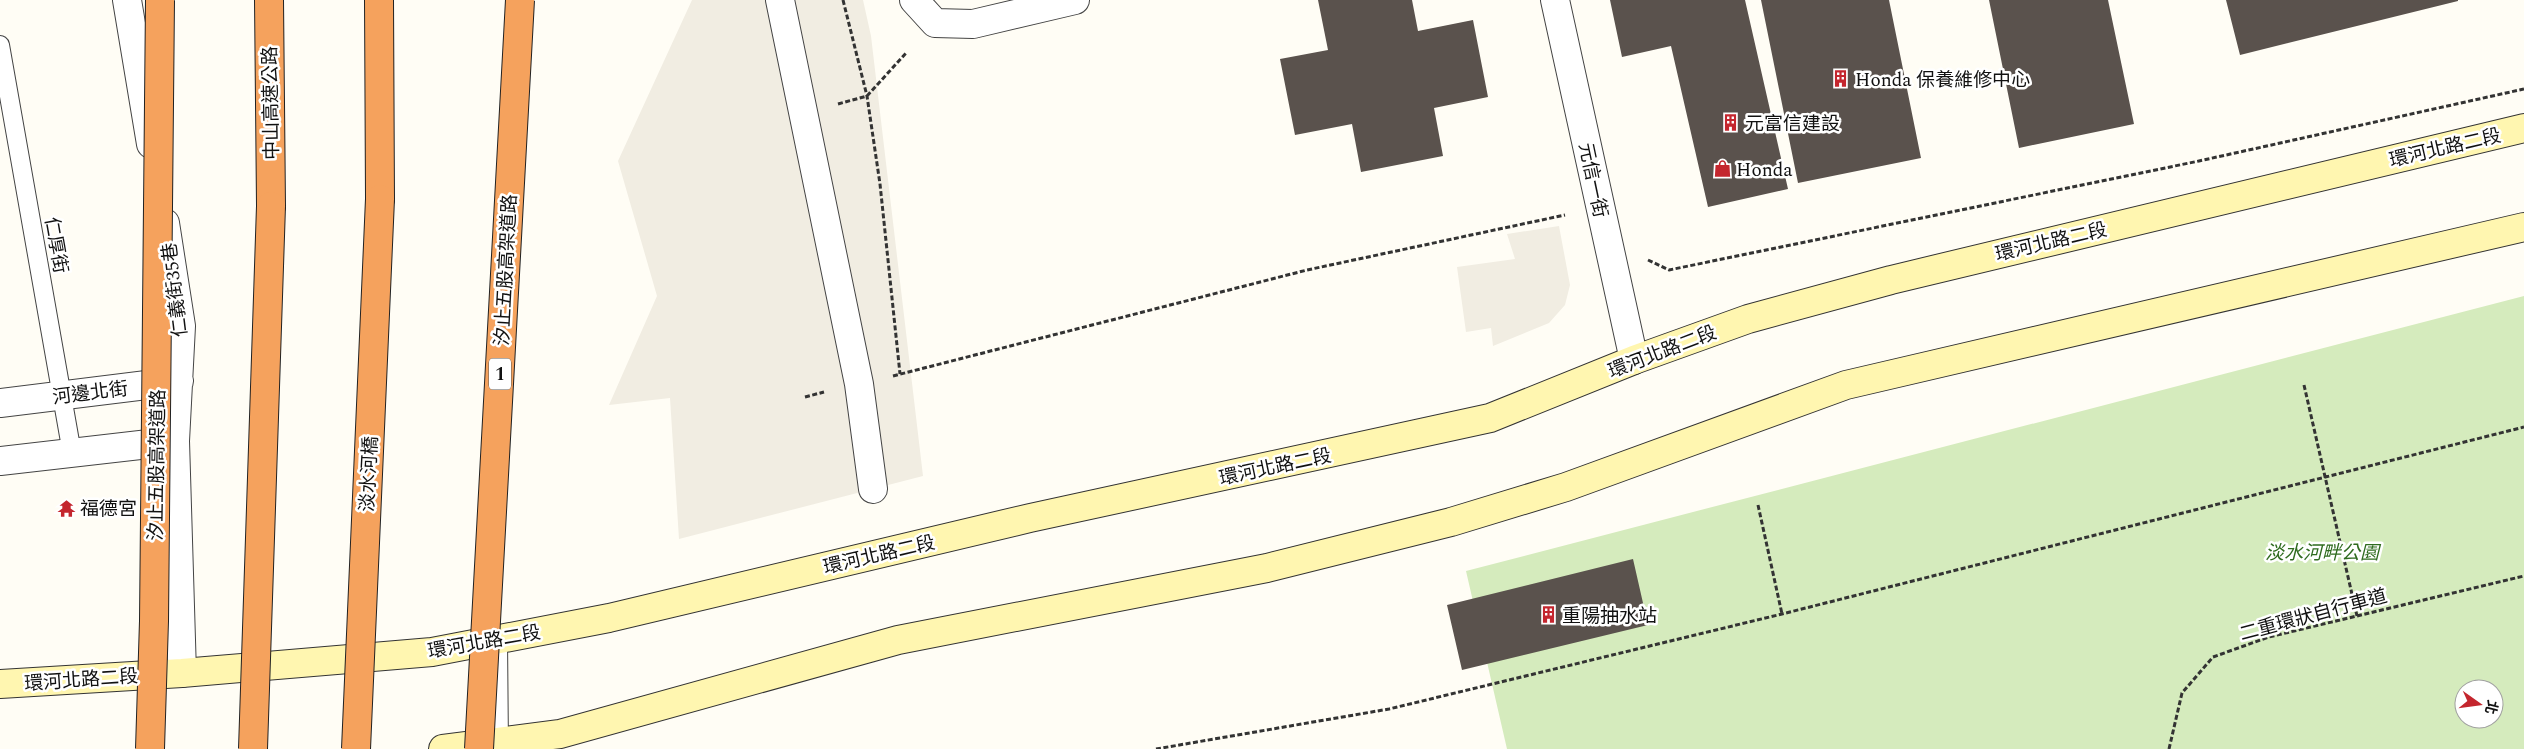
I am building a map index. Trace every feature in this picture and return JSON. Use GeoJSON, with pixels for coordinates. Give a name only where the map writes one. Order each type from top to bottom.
{"type":"FeatureCollection","features":[{"type":"Feature","properties":{"kind":"highway","name":"汐止五股高架道路"},"geometry":{"type":"LineString","coordinates":[[150,749],[154,622],[160,0]]}},
{"type":"Feature","properties":{"kind":"highway","name":"中山高速公路"},"geometry":{"type":"LineString","coordinates":[[253,749],[271,206],[269,0]]}},
{"type":"Feature","properties":{"kind":"highway","name":"淡水河橋"},"geometry":{"type":"LineString","coordinates":[[356,749],[380,199],[379,0]]}},
{"type":"Feature","properties":{"kind":"highway","name":"汐止五股高架道路"},"geometry":{"type":"LineString","coordinates":[[493,747],[520,0]]}},
{"type":"Feature","properties":{"kind":"main road","name":"環河北路二段"},"geometry":{"type":"LineString","coordinates":[[0,684],[182,673],[432,652],[609,618],[1030,518],[1490,418],[1634,360],[1748,319],[1890,280],[2524,128]]}},
{"type":"Feature","properties":{"kind":"main road"},"geometry":{"type":"LineString","coordinates":[[443,749],[493,747],[560,734],[898,640],[1268,568],[1441,525],[1566,487],[1846,385],[2524,227]]}},
{"type":"Feature","properties":{"kind":"street","name":"仁義街35巷"},"geometry":{"type":"LineString","coordinates":[[127,0],[181,326],[175,441],[182,673]]}},
{"type":"Feature","properties":{"kind":"street"},"geometry":{"type":"LineString","coordinates":[[780,0],[859,384],[873,489]]}},
{"type":"Feature","properties":{"kind":"street"},"geometry":{"type":"LineString","coordinates":[[914,0],[935,22],[973,24],[1075,0]]}},
{"type":"Feature","properties":{"kind":"street","name":"元信一街"},"geometry":{"type":"LineString","coordinates":[[1555,0],[1634,360]]}},
{"type":"Feature","properties":{"kind":"street","name":"河邊北街"},"geometry":{"type":"LineString","coordinates":[[0,403],[179,381]]}},
{"type":"Feature","properties":{"kind":"street"},"geometry":{"type":"LineString","coordinates":[[0,461],[175,441]]}},
{"type":"Feature","properties":{"kind":"lane","name":"仁厚街"},"geometry":{"type":"LineString","coordinates":[[0,45],[72,453]]}},
{"type":"Feature","properties":{"kind":"lane"},"geometry":{"type":"LineString","coordinates":[[493,747],[498,639]]}},
{"type":"Feature","properties":{"kind":"path"},"geometry":{"type":"LineString","coordinates":[[843,0],[867,96],[880,184],[900,374]]}},
{"type":"Feature","properties":{"kind":"path"},"geometry":{"type":"LineString","coordinates":[[803,114],[867,96],[907,52]]}},
{"type":"Feature","properties":{"kind":"path"},"geometry":{"type":"LineString","coordinates":[[1641,257],[1669,270],[2199,161],[2524,89]]}},
{"type":"Feature","properties":{"kind":"path"},"geometry":{"type":"LineString","coordinates":[[805,397],[1307,270],[1566,215]]}},
{"type":"Feature","properties":{"kind":"path"},"geometry":{"type":"LineString","coordinates":[[2304,385],[2357,616]]}},
{"type":"Feature","properties":{"kind":"path"},"geometry":{"type":"LineString","coordinates":[[1156,749],[1389,709],[1782,614],[2524,427]]}},
{"type":"Feature","properties":{"kind":"path"},"geometry":{"type":"LineString","coordinates":[[1758,505],[1782,614]]}},
{"type":"Feature","properties":{"kind":"path","name":"二重環狀自行車道"},"geometry":{"type":"LineString","coordinates":[[2169,749],[2182,693],[2213,657],[2269,637],[2524,576]]}},
{"type":"Feature","properties":{"kind":"green space","name":"淡水河畔公園"},"geometry":{"type":"Polygon","coordinates":[[[2524,296],[2524,749],[1507,749],[1466,571],[2524,296]]]}},
{"type":"Feature","properties":{"kind":"shaded area"},"geometry":{"type":"Polygon","coordinates":[[[692,0],[863,0],[871,36],[923,476],[679,539],[670,398],[609,405],[657,296],[618,161],[692,0]]]}},
{"type":"Feature","properties":{"kind":"shaded area"},"geometry":{"type":"Polygon","coordinates":[[[1559,226],[1570,285],[1565,305],[1549,323],[1493,346],[1491,328],[1466,332],[1457,267],[1515,259],[1507,234],[1559,226]]]}},
{"type":"Feature","properties":{"kind":"building"},"geometry":{"type":"Polygon","coordinates":[[[1318,0],[1412,0],[1418,31],[1473,20],[1488,97],[1434,108],[1443,156],[1361,172],[1352,124],[1295,135],[1280,59],[1328,50],[1318,0]]]}},
{"type":"Feature","properties":{"kind":"building","name":"元富信建設"},"geometry":{"type":"Polygon","coordinates":[[[1610,0],[1745,0],[1788,189],[1708,207],[1671,46],[1622,57],[1610,0]]]}},
{"type":"Feature","properties":{"kind":"building","name":"Honda 保養維修中心"},"geometry":{"type":"Polygon","coordinates":[[[1761,0],[1889,0],[1921,158],[1798,183],[1761,0]]]}},
{"type":"Feature","properties":{"kind":"building"},"geometry":{"type":"Polygon","coordinates":[[[1989,0],[2108,0],[2134,124],[2019,148],[1989,0]]]}},
{"type":"Feature","properties":{"kind":"building"},"geometry":{"type":"Polygon","coordinates":[[[2226,0],[2458,0],[2458,1],[2240,55],[2226,0]]]}},
{"type":"Feature","properties":{"kind":"building","name":"重陽抽水站"},"geometry":{"type":"Polygon","coordinates":[[[1633,559],[1648,625],[1462,670],[1447,605],[1633,559]]]}},
{"type":"Feature","properties":{"kind":"place","name":"Honda 保養維修中心"},"geometry":{"type":"Point","coordinates":[1841,79]}},
{"type":"Feature","properties":{"kind":"place","name":"元富信建設"},"geometry":{"type":"Point","coordinates":[1731,123]}},
{"type":"Feature","properties":{"kind":"place","name":"Honda"},"geometry":{"type":"Point","coordinates":[1722,169]}},
{"type":"Feature","properties":{"kind":"place","name":"福德宮"},"geometry":{"type":"Point","coordinates":[66,508]}},
{"type":"Feature","properties":{"kind":"place","name":"重陽抽水站"},"geometry":{"type":"Point","coordinates":[1548,615]}}]}
